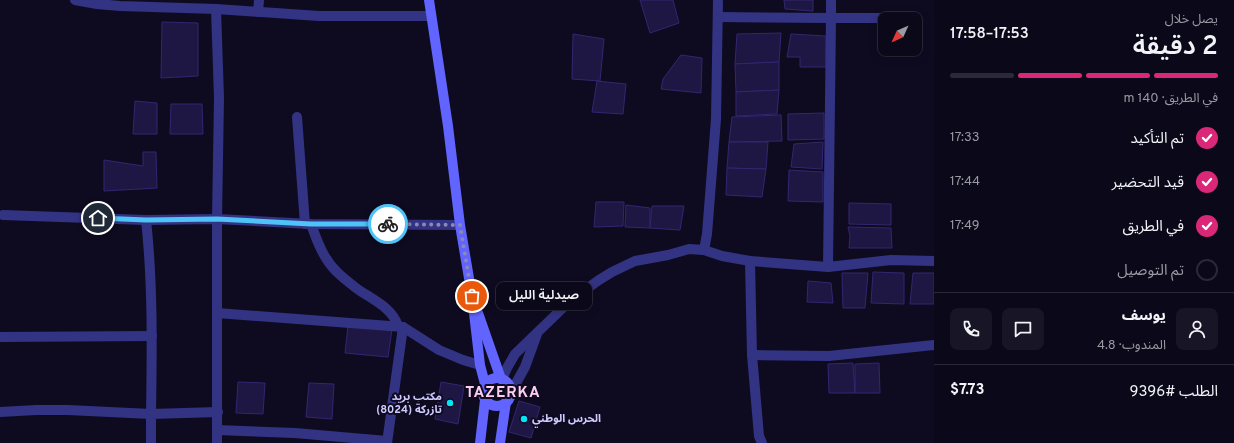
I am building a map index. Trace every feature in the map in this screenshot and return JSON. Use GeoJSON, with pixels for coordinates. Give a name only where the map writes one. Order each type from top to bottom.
{"type":"FeatureCollection","features":[{"type":"Feature","properties":{"kind":"street"},"geometry":{"type":"LineString","coordinates":[[75,0],[97,4],[120,3],[319,16],[431,16]]}},
{"type":"Feature","properties":{"kind":"street"},"geometry":{"type":"LineString","coordinates":[[258,0],[258,12]]}},
{"type":"Feature","properties":{"kind":"street"},"geometry":{"type":"LineString","coordinates":[[429,0],[448,126],[460,225],[472,296],[480,365],[485,384]]}},
{"type":"Feature","properties":{"kind":"street"},"geometry":{"type":"LineString","coordinates":[[704,250],[707,234],[716,119],[718,0]]}},
{"type":"Feature","properties":{"kind":"street"},"geometry":{"type":"LineString","coordinates":[[828,267],[832,18],[831,0]]}},
{"type":"Feature","properties":{"kind":"street"},"geometry":{"type":"LineString","coordinates":[[216,9],[219,98],[217,219],[217,443]]}},
{"type":"Feature","properties":{"kind":"street"},"geometry":{"type":"LineString","coordinates":[[718,17],[878,18]]}},
{"type":"Feature","properties":{"kind":"street"},"geometry":{"type":"LineString","coordinates":[[298,117],[308,224],[327,259],[336,271],[392,314],[401,327],[439,350],[480,365]]}},
{"type":"Feature","properties":{"kind":"street"},"geometry":{"type":"LineString","coordinates":[[3,215],[146,220],[217,219],[308,224],[460,225]]}},
{"type":"Feature","properties":{"kind":"street"},"geometry":{"type":"LineString","coordinates":[[146,220],[149,250],[152,336],[150,443]]}},
{"type":"Feature","properties":{"kind":"street"},"geometry":{"type":"LineString","coordinates":[[502,379],[515,354],[571,300],[612,272],[635,261],[668,255],[689,249],[704,250],[722,256],[750,261],[828,267],[891,260],[934,261]]}},
{"type":"Feature","properties":{"kind":"street"},"geometry":{"type":"LineString","coordinates":[[750,261],[752,355],[759,436],[762,443]]}},
{"type":"Feature","properties":{"kind":"street"},"geometry":{"type":"LineString","coordinates":[[472,296],[502,379],[509,386],[500,443]]}},
{"type":"Feature","properties":{"kind":"street"},"geometry":{"type":"LineString","coordinates":[[217,313],[401,327]]}},
{"type":"Feature","properties":{"kind":"street"},"geometry":{"type":"LineString","coordinates":[[217,430],[295,433],[387,442],[401,327]]}},
{"type":"Feature","properties":{"kind":"street"},"geometry":{"type":"LineString","coordinates":[[485,400],[498,406],[508,398],[525,367],[539,330]]}},
{"type":"Feature","properties":{"kind":"street"},"geometry":{"type":"LineString","coordinates":[[0,337],[152,336]]}},
{"type":"Feature","properties":{"kind":"street"},"geometry":{"type":"LineString","coordinates":[[752,355],[829,356],[934,345]]}},
{"type":"Feature","properties":{"kind":"street"},"geometry":{"type":"LineString","coordinates":[[480,443],[485,400],[482,392],[485,384],[493,378],[502,379]]}},
{"type":"Feature","properties":{"kind":"street"},"geometry":{"type":"LineString","coordinates":[[0,412],[68,410],[151,414],[218,412]]}},
{"type":"Feature","properties":{"kind":"building"},"geometry":{"type":"Polygon","coordinates":[[[640,0],[673,0],[679,23],[650,33],[640,0]]]}},
{"type":"Feature","properties":{"kind":"building"},"geometry":{"type":"Polygon","coordinates":[[[784,0],[813,0],[813,11],[785,9],[784,0]]]}},
{"type":"Feature","properties":{"kind":"building"},"geometry":{"type":"Polygon","coordinates":[[[162,22],[198,23],[198,76],[161,78],[162,22]]]}},
{"type":"Feature","properties":{"kind":"building"},"geometry":{"type":"Polygon","coordinates":[[[781,33],[779,62],[735,64],[737,34],[781,33]]]}},
{"type":"Feature","properties":{"kind":"building"},"geometry":{"type":"Polygon","coordinates":[[[573,34],[604,39],[600,81],[572,79],[573,34]]]}},
{"type":"Feature","properties":{"kind":"building"},"geometry":{"type":"Polygon","coordinates":[[[791,34],[826,36],[826,67],[800,67],[800,57],[787,57],[791,34]]]}},
{"type":"Feature","properties":{"kind":"building"},"geometry":{"type":"Polygon","coordinates":[[[681,55],[702,58],[701,93],[661,89],[663,79],[681,55]]]}},
{"type":"Feature","properties":{"kind":"building"},"geometry":{"type":"Polygon","coordinates":[[[779,62],[779,90],[736,92],[735,64],[779,62]]]}},
{"type":"Feature","properties":{"kind":"building"},"geometry":{"type":"Polygon","coordinates":[[[597,81],[626,84],[623,114],[592,112],[597,81]]]}},
{"type":"Feature","properties":{"kind":"building"},"geometry":{"type":"Polygon","coordinates":[[[779,90],[777,114],[736,116],[736,92],[779,90]]]}},
{"type":"Feature","properties":{"kind":"building"},"geometry":{"type":"Polygon","coordinates":[[[135,101],[157,103],[157,134],[133,134],[135,101]]]}},
{"type":"Feature","properties":{"kind":"building"},"geometry":{"type":"Polygon","coordinates":[[[171,104],[202,104],[203,134],[170,134],[171,104]]]}},
{"type":"Feature","properties":{"kind":"building"},"geometry":{"type":"Polygon","coordinates":[[[824,113],[824,139],[788,140],[788,114],[824,113]]]}},
{"type":"Feature","properties":{"kind":"building"},"geometry":{"type":"Polygon","coordinates":[[[781,115],[782,141],[729,142],[732,117],[781,115]]]}},
{"type":"Feature","properties":{"kind":"building"},"geometry":{"type":"Polygon","coordinates":[[[729,142],[768,142],[766,169],[727,168],[729,142]]]}},
{"type":"Feature","properties":{"kind":"building"},"geometry":{"type":"Polygon","coordinates":[[[823,142],[822,169],[791,167],[794,144],[823,142]]]}},
{"type":"Feature","properties":{"kind":"building"},"geometry":{"type":"Polygon","coordinates":[[[143,152],[156,152],[157,188],[104,191],[104,160],[143,166],[143,152]]]}},
{"type":"Feature","properties":{"kind":"building"},"geometry":{"type":"Polygon","coordinates":[[[727,168],[766,169],[762,197],[726,195],[727,168]]]}},
{"type":"Feature","properties":{"kind":"building"},"geometry":{"type":"Polygon","coordinates":[[[789,170],[823,172],[823,202],[788,201],[789,170]]]}},
{"type":"Feature","properties":{"kind":"building"},"geometry":{"type":"Polygon","coordinates":[[[596,202],[624,202],[623,226],[594,227],[596,202]]]}},
{"type":"Feature","properties":{"kind":"building"},"geometry":{"type":"Polygon","coordinates":[[[849,203],[891,204],[891,225],[849,224],[849,203]]]}},
{"type":"Feature","properties":{"kind":"building"},"geometry":{"type":"Polygon","coordinates":[[[626,205],[650,208],[650,228],[625,227],[626,205]]]}},
{"type":"Feature","properties":{"kind":"building"},"geometry":{"type":"Polygon","coordinates":[[[652,206],[684,206],[680,230],[650,228],[652,206]]]}},
{"type":"Feature","properties":{"kind":"building"},"geometry":{"type":"Polygon","coordinates":[[[848,227],[891,228],[892,248],[849,248],[850,236],[848,227]]]}},
{"type":"Feature","properties":{"kind":"building"},"geometry":{"type":"Polygon","coordinates":[[[873,272],[904,273],[904,304],[871,303],[873,272]]]}},
{"type":"Feature","properties":{"kind":"building"},"geometry":{"type":"Polygon","coordinates":[[[842,273],[868,273],[865,308],[843,308],[842,273]]]}},
{"type":"Feature","properties":{"kind":"building"},"geometry":{"type":"Polygon","coordinates":[[[913,273],[934,273],[934,304],[910,304],[913,273]]]}},
{"type":"Feature","properties":{"kind":"building"},"geometry":{"type":"Polygon","coordinates":[[[808,281],[831,283],[833,303],[807,302],[808,281]]]}},
{"type":"Feature","properties":{"kind":"building"},"geometry":{"type":"Polygon","coordinates":[[[348,326],[392,329],[388,357],[345,353],[348,326]]]}},
{"type":"Feature","properties":{"kind":"building"},"geometry":{"type":"Polygon","coordinates":[[[853,363],[855,393],[829,393],[828,364],[853,363]]]}},
{"type":"Feature","properties":{"kind":"building"},"geometry":{"type":"Polygon","coordinates":[[[879,363],[880,393],[855,393],[855,364],[879,363]]]}},
{"type":"Feature","properties":{"kind":"building"},"geometry":{"type":"Polygon","coordinates":[[[238,382],[265,383],[263,414],[236,413],[238,382]]]}},
{"type":"Feature","properties":{"kind":"building","name":"مكتب بريد تازركة (8024)"},"geometry":{"type":"Polygon","coordinates":[[[441,382],[464,386],[458,424],[435,419],[441,382]]]}},
{"type":"Feature","properties":{"kind":"building"},"geometry":{"type":"Polygon","coordinates":[[[309,383],[334,384],[332,419],[306,417],[309,383]]]}},
{"type":"Feature","properties":{"kind":"building","name":"الحرس الوطني"},"geometry":{"type":"Polygon","coordinates":[[[519,401],[540,407],[531,438],[509,432],[519,401]]]}},
{"type":"Feature","properties":{"kind":"way so far"},"geometry":{"type":"LineString","coordinates":[[388,224],[460,225],[472,296]]}},
{"type":"Feature","properties":{"kind":"place","name":"صيدلية الليل"},"geometry":{"type":"Point","coordinates":[472,296]}},
{"type":"Feature","properties":{"kind":"place","name":"مكتب بريد تازركة (8024)"},"geometry":{"type":"Point","coordinates":[450,403]}},
{"type":"Feature","properties":{"kind":"place","name":"الحرس الوطني"},"geometry":{"type":"Point","coordinates":[524,419]}},
{"type":"Feature","properties":{"kind":"district","name":"TAZERKA"},"geometry":{"type":"Point","coordinates":[503,393]}},
{"type":"Feature","properties":{"kind":"route"},"geometry":{"type":"LineString","coordinates":[[98,218],[146,220],[217,219],[311,224],[388,224]]}}]}
